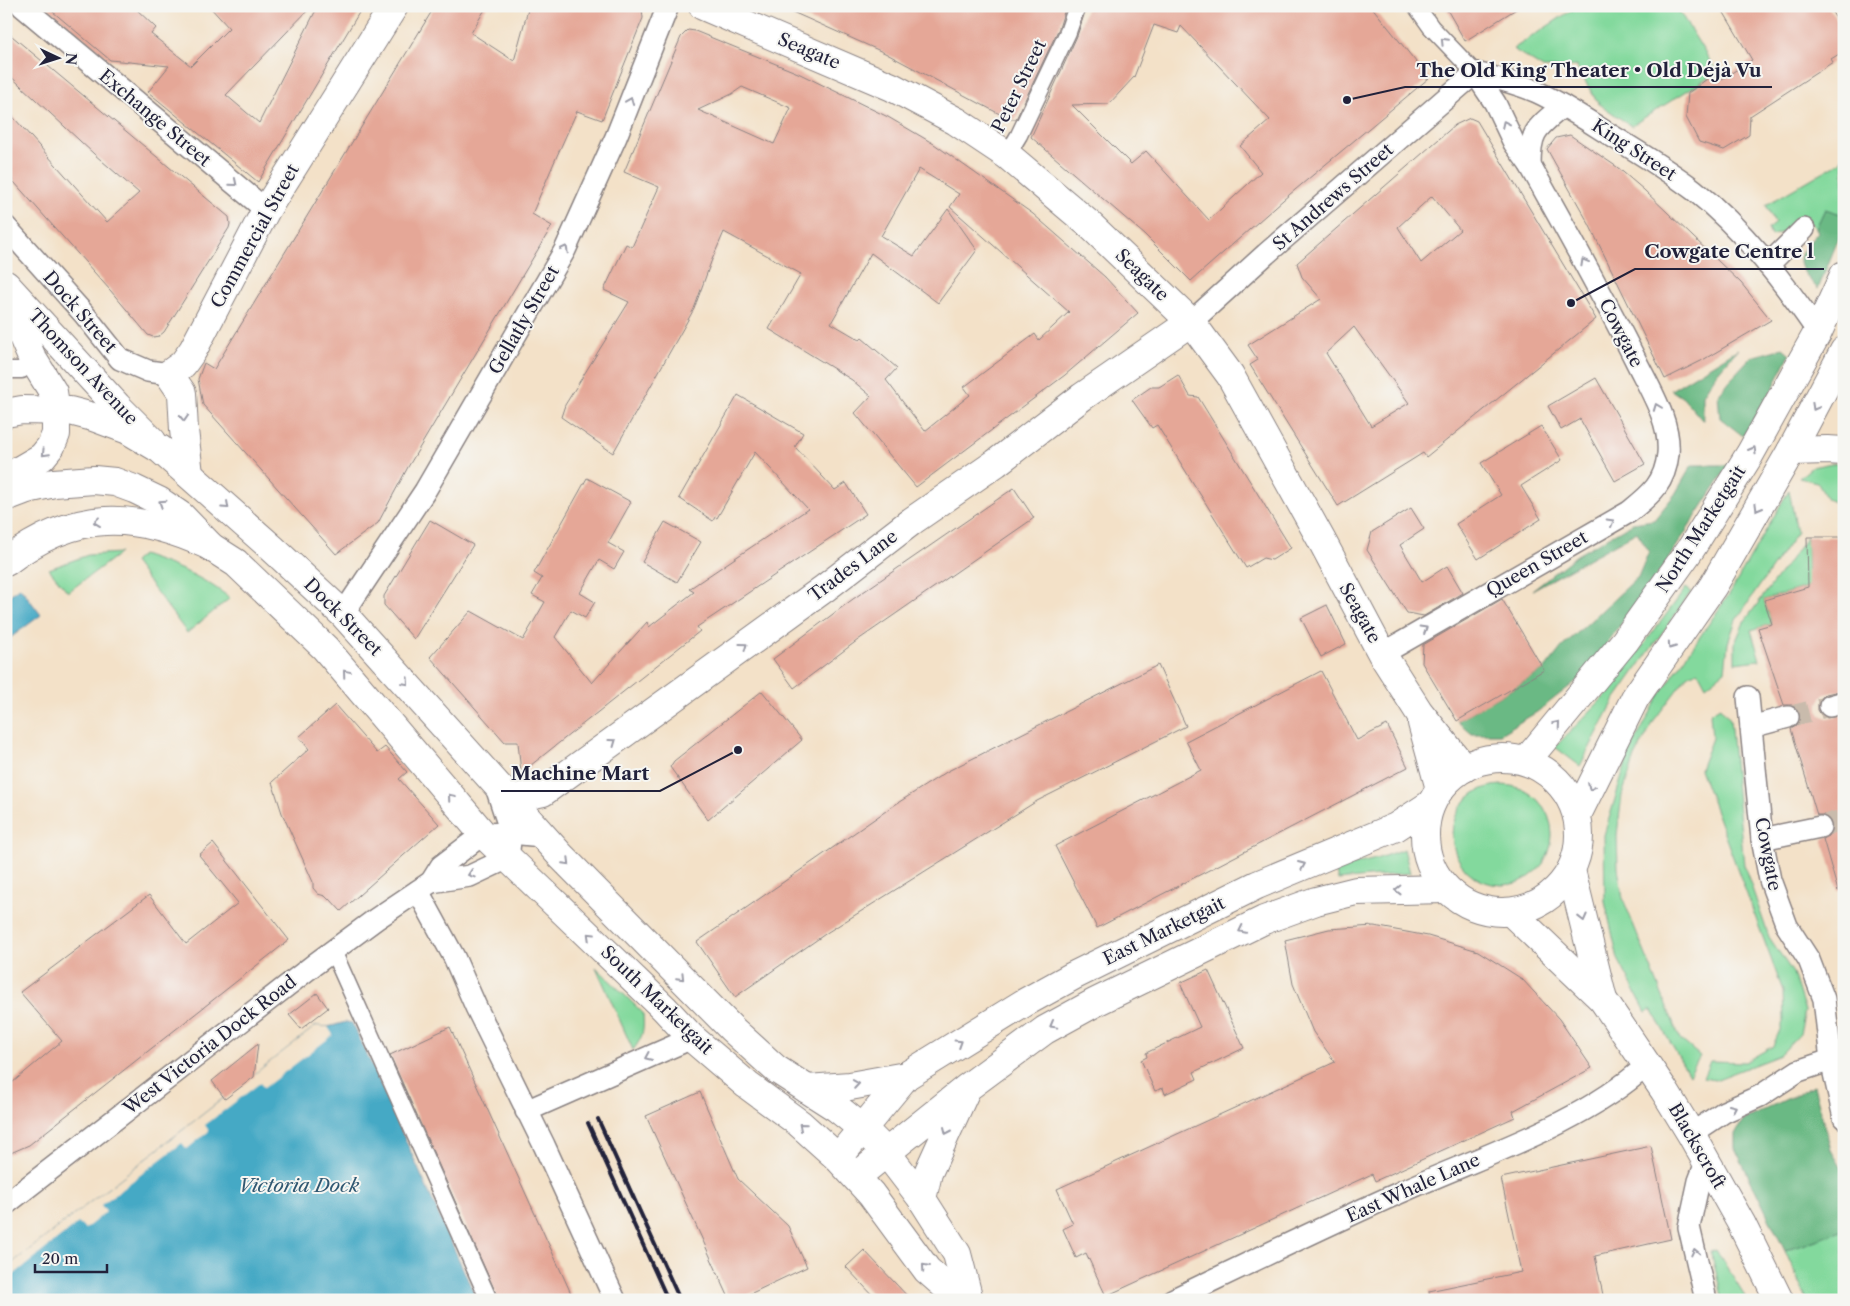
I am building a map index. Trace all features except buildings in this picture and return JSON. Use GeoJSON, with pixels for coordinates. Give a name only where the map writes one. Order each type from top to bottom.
{"type":"FeatureCollection","features":[{"type":"Feature","properties":{"kind":"main road","name":"Commercial Street"},"geometry":{"type":"LineString","coordinates":[[169,374],[183,364],[193,350],[266,210],[394,6]]}},
{"type":"Feature","properties":{"kind":"main road","name":"Seagate"},"geometry":{"type":"LineString","coordinates":[[703,6],[892,87],[956,121],[1007,154],[1090,225],[1191,322],[1230,376],[1322,540],[1382,654],[1419,712],[1464,768]]}},
{"type":"Feature","properties":{"kind":"main road","name":"North Marketgait"},"geometry":{"type":"LineString","coordinates":[[1526,762],[1626,641],[1692,547],[1750,454],[1818,332],[1844,275]]}},
{"type":"Feature","properties":{"kind":"main road","name":"Thomson Avenue"},"geometry":{"type":"LineString","coordinates":[[6,285],[117,406],[160,449]]}},
{"type":"Feature","properties":{"kind":"main road"},"geometry":{"type":"LineString","coordinates":[[6,298],[32,358],[53,392],[56,411],[56,434],[51,446],[42,457],[6,478]]}},
{"type":"Feature","properties":{"kind":"main road","name":"Trades Lane"},"geometry":{"type":"LineString","coordinates":[[503,790],[543,792],[825,588],[912,521],[996,463],[1082,397],[1191,322]]}},
{"type":"Feature","properties":{"kind":"main road","name":"King Street"},"geometry":{"type":"LineString","coordinates":[[1818,332],[1842,367]]}},
{"type":"Feature","properties":{"kind":"main road","name":"North Marketgait"},"geometry":{"type":"LineString","coordinates":[[1577,814],[1635,698],[1713,586],[1842,367]]}},
{"type":"Feature","properties":{"kind":"main road"},"geometry":{"type":"LineString","coordinates":[[169,374],[182,393],[189,474]]}},
{"type":"Feature","properties":{"kind":"main road"},"geometry":{"type":"LineString","coordinates":[[6,412],[22,410],[70,411],[128,430],[160,449]]}},
{"type":"Feature","properties":{"kind":"main road","name":"Dock Street"},"geometry":{"type":"LineString","coordinates":[[160,449],[343,614],[503,790]]}},
{"type":"Feature","properties":{"kind":"main road"},"geometry":{"type":"LineString","coordinates":[[1791,451],[1844,451]]}},
{"type":"Feature","properties":{"kind":"main road"},"geometry":{"type":"LineString","coordinates":[[6,497],[27,489],[54,483],[84,479],[115,482],[159,501],[181,516],[211,547]]}},
{"type":"Feature","properties":{"kind":"main road"},"geometry":{"type":"LineString","coordinates":[[6,562],[24,548],[50,534],[80,524],[110,520],[147,523],[180,532],[211,547]]}},
{"type":"Feature","properties":{"kind":"main road","name":"Dock Street"},"geometry":{"type":"LineString","coordinates":[[211,547],[236,563],[325,648],[482,834]]}},
{"type":"Feature","properties":{"kind":"main road","name":"Seagate"},"geometry":{"type":"LineString","coordinates":[[1419,712],[1436,796]]}},
{"type":"Feature","properties":{"kind":"main road"},"geometry":{"type":"LineString","coordinates":[[1504,758],[1526,762],[1548,773],[1566,791],[1577,814],[1580,833],[1578,852],[1571,870],[1557,891],[1536,905],[1512,913],[1488,912],[1466,904],[1446,889],[1430,864],[1425,834],[1436,796],[1451,777],[1464,768],[1483,760],[1504,758]]}},
{"type":"Feature","properties":{"kind":"main road","name":"South Marketgait"},"geometry":{"type":"LineString","coordinates":[[503,790],[542,836],[732,1029],[776,1069],[837,1108],[863,1129],[886,1152],[922,1199],[957,1254],[970,1300]]}},
{"type":"Feature","properties":{"kind":"main road","name":"East Marketgait"},"geometry":{"type":"LineString","coordinates":[[847,1167],[863,1129],[906,1076],[1024,1003],[1072,976],[1257,885],[1396,827],[1436,796]]}},
{"type":"Feature","properties":{"kind":"main road","name":"South Marketgait"},"geometry":{"type":"LineString","coordinates":[[482,834],[510,846],[692,1038],[747,1085],[799,1122],[847,1167],[871,1194],[927,1270],[961,1300]]}},
{"type":"Feature","properties":{"kind":"main road","name":"Blackscroft"},"geometry":{"type":"LineString","coordinates":[[1571,870],[1603,1000]]}},
{"type":"Feature","properties":{"kind":"main road","name":"East Marketgait"},"geometry":{"type":"LineString","coordinates":[[847,1167],[886,1152],[968,1087],[1045,1030],[1096,1002],[1264,920],[1316,901],[1356,891],[1446,889]]}},
{"type":"Feature","properties":{"kind":"main road","name":"Blackscroft"},"geometry":{"type":"LineString","coordinates":[[1512,913],[1603,1000],[1691,1134],[1779,1300]]}},
{"type":"Feature","properties":{"kind":"main road","name":"East Marketgait"},"geometry":{"type":"LineString","coordinates":[[807,1089],[850,1086],[906,1076]]}},
{"type":"Feature","properties":{"kind":"main road","name":"East Marketgait"},"geometry":{"type":"LineString","coordinates":[[922,1199],[928,1173],[968,1087]]}},
{"type":"Feature","properties":{"kind":"street","name":"Exchange Street"},"geometry":{"type":"LineString","coordinates":[[22,6],[266,210]]}},
{"type":"Feature","properties":{"kind":"street","name":"Gellatly Street"},"geometry":{"type":"LineString","coordinates":[[343,614],[425,491],[565,250],[616,137],[668,6]]}},
{"type":"Feature","properties":{"kind":"street","name":"Peter Street"},"geometry":{"type":"LineString","coordinates":[[1007,154],[1019,135],[1068,32],[1077,6]]}},
{"type":"Feature","properties":{"kind":"street","name":"Cowgate"},"geometry":{"type":"LineString","coordinates":[[1416,6],[1431,27],[1476,73],[1495,103],[1514,143],[1530,165],[1614,315],[1657,404],[1666,432],[1668,454]]}},
{"type":"Feature","properties":{"kind":"street","name":"King Street"},"geometry":{"type":"LineString","coordinates":[[1476,73],[1505,80],[1536,92],[1563,106],[1658,164],[1694,190],[1745,238],[1792,294],[1818,332]]}},
{"type":"Feature","properties":{"kind":"street","name":"St Andrews Street"},"geometry":{"type":"LineString","coordinates":[[1191,322],[1266,254],[1476,73]]}},
{"type":"Feature","properties":{"kind":"street"},"geometry":{"type":"LineString","coordinates":[[1530,165],[1530,145],[1534,132],[1563,106]]}},
{"type":"Feature","properties":{"kind":"street","name":"Dock Street"},"geometry":{"type":"LineString","coordinates":[[6,227],[84,314],[120,359],[148,371],[169,374]]}},
{"type":"Feature","properties":{"kind":"street"},"geometry":{"type":"LineString","coordinates":[[1768,265],[1804,229]]}},
{"type":"Feature","properties":{"kind":"street"},"geometry":{"type":"LineString","coordinates":[[6,370],[22,370],[32,358]]}},
{"type":"Feature","properties":{"kind":"street","name":"Queen Street"},"geometry":{"type":"LineString","coordinates":[[1382,654],[1629,512],[1652,493],[1663,475],[1668,454]]}},
{"type":"Feature","properties":{"kind":"street","name":"Cowgate"},"geometry":{"type":"LineString","coordinates":[[1748,697],[1762,839],[1770,880],[1787,926],[1834,1000],[1837,1059],[1844,1118]]}},
{"type":"Feature","properties":{"kind":"street"},"geometry":{"type":"LineString","coordinates":[[1751,727],[1788,717]]}},
{"type":"Feature","properties":{"kind":"street"},"geometry":{"type":"LineString","coordinates":[[503,790],[510,846],[542,836]]}},
{"type":"Feature","properties":{"kind":"street"},"geometry":{"type":"LineString","coordinates":[[1762,839],[1820,827]]}},
{"type":"Feature","properties":{"kind":"street","name":"West Victoria Dock Road"},"geometry":{"type":"LineString","coordinates":[[6,1204],[333,951],[425,886],[441,866],[482,834]]}},
{"type":"Feature","properties":{"kind":"street","name":"West Victoria Dock Road"},"geometry":{"type":"LineString","coordinates":[[425,886],[470,876],[510,846]]}},
{"type":"Feature","properties":{"kind":"street"},"geometry":{"type":"LineString","coordinates":[[425,886],[476,1008],[544,1145],[615,1300]]}},
{"type":"Feature","properties":{"kind":"street"},"geometry":{"type":"LineString","coordinates":[[333,951],[489,1300]]}},
{"type":"Feature","properties":{"kind":"street"},"geometry":{"type":"LineString","coordinates":[[526,1111],[692,1038]]}},
{"type":"Feature","properties":{"kind":"street"},"geometry":{"type":"LineString","coordinates":[[1691,1134],[1724,1112],[1760,1096],[1798,1071],[1837,1059]]}},
{"type":"Feature","properties":{"kind":"street","name":"East Whale Lane"},"geometry":{"type":"LineString","coordinates":[[1172,1300],[1399,1193],[1494,1153],[1586,1109],[1631,1080],[1647,1065]]}},
{"type":"Feature","properties":{"kind":"street"},"geometry":{"type":"LineString","coordinates":[[1706,1160],[1698,1181],[1689,1227],[1706,1300]]}},
{"type":"Feature","properties":{"kind":"green space"},"geometry":{"type":"Polygon","coordinates":[[[1578,6],[1676,6],[1717,72],[1631,126],[1598,103],[1576,66],[1543,68],[1513,49],[1578,6]]]}},
{"type":"Feature","properties":{"kind":"green space"},"geometry":{"type":"Polygon","coordinates":[[[1844,156],[1844,215],[1825,209],[1816,228],[1802,216],[1783,232],[1771,236],[1768,229],[1775,223],[1766,205],[1840,162],[1844,156]]]}},
{"type":"Feature","properties":{"kind":"green space"},"geometry":{"type":"Polygon","coordinates":[[[1825,209],[1844,215],[1844,225],[1818,289],[1804,272],[1800,260],[1801,254],[1818,232],[1816,228],[1825,209]]]}},
{"type":"Feature","properties":{"kind":"green space"},"geometry":{"type":"Polygon","coordinates":[[[1783,348],[1790,354],[1771,392],[1743,436],[1720,418],[1718,395],[1751,357],[1783,348]]]}},
{"type":"Feature","properties":{"kind":"green space"},"geometry":{"type":"Polygon","coordinates":[[[1738,349],[1716,374],[1703,395],[1703,421],[1683,398],[1671,390],[1738,349]]]}},
{"type":"Feature","properties":{"kind":"green space"},"geometry":{"type":"Polygon","coordinates":[[[1832,463],[1844,464],[1844,506],[1827,499],[1817,482],[1799,478],[1812,467],[1832,463]]]}},
{"type":"Feature","properties":{"kind":"green space"},"geometry":{"type":"Polygon","coordinates":[[[1692,465],[1729,465],[1665,564],[1583,676],[1537,712],[1500,734],[1472,734],[1457,721],[1544,670],[1562,647],[1638,577],[1649,551],[1637,532],[1532,590],[1577,555],[1633,523],[1654,520],[1675,494],[1692,465]]]}},
{"type":"Feature","properties":{"kind":"green space"},"geometry":{"type":"Polygon","coordinates":[[[1789,490],[1797,532],[1736,620],[1728,643],[1725,671],[1706,686],[1698,671],[1688,675],[1655,719],[1635,757],[1622,795],[1617,835],[1618,868],[1623,899],[1680,1039],[1700,1056],[1689,1075],[1651,1009],[1646,1012],[1618,959],[1605,902],[1604,835],[1629,753],[1659,696],[1730,593],[1789,490]]]}},
{"type":"Feature","properties":{"kind":"green space"},"geometry":{"type":"Polygon","coordinates":[[[1807,537],[1808,577],[1816,584],[1764,600],[1772,624],[1751,630],[1760,660],[1735,663],[1735,643],[1744,622],[1807,537]]]}},
{"type":"Feature","properties":{"kind":"green space"},"geometry":{"type":"Polygon","coordinates":[[[120,553],[68,592],[49,569],[88,555],[120,553]]]}},
{"type":"Feature","properties":{"kind":"green space"},"geometry":{"type":"Polygon","coordinates":[[[142,555],[188,572],[209,583],[230,598],[187,633],[134,562],[142,555]]]}},
{"type":"Feature","properties":{"kind":"green space"},"geometry":{"type":"Polygon","coordinates":[[[1686,588],[1691,592],[1614,701],[1580,766],[1555,747],[1606,695],[1686,588]]]}},
{"type":"Feature","properties":{"kind":"green space"},"geometry":{"type":"Polygon","coordinates":[[[1720,707],[1730,719],[1744,865],[1769,937],[1793,973],[1805,1011],[1800,1034],[1780,1055],[1715,1080],[1703,1078],[1710,1061],[1745,1062],[1773,1046],[1784,1020],[1783,991],[1700,769],[1712,738],[1710,713],[1720,707]]]}},
{"type":"Feature","properties":{"kind":"green space"},"geometry":{"type":"Polygon","coordinates":[[[1502,785],[1521,789],[1537,800],[1548,816],[1552,835],[1548,854],[1537,870],[1521,881],[1502,885],[1483,881],[1467,870],[1456,854],[1452,835],[1456,816],[1467,800],[1483,789],[1502,785]]]}},
{"type":"Feature","properties":{"kind":"green space"},"geometry":{"type":"Polygon","coordinates":[[[1404,849],[1410,873],[1338,880],[1335,869],[1376,859],[1404,849]]]}},
{"type":"Feature","properties":{"kind":"green space"},"geometry":{"type":"Polygon","coordinates":[[[596,967],[643,1013],[642,1033],[633,1050],[596,967]]]}},
{"type":"Feature","properties":{"kind":"green space"},"geometry":{"type":"Polygon","coordinates":[[[1814,1086],[1831,1150],[1844,1172],[1844,1230],[1785,1251],[1735,1148],[1735,1134],[1743,1120],[1814,1086]]]}},
{"type":"Feature","properties":{"kind":"green space"},"geometry":{"type":"Polygon","coordinates":[[[1844,1230],[1844,1300],[1807,1300],[1785,1251],[1844,1230]]]}},
{"type":"Feature","properties":{"kind":"green space"},"geometry":{"type":"Polygon","coordinates":[[[1716,1250],[1747,1300],[1723,1300],[1711,1252],[1716,1250]]]}},
{"type":"Feature","properties":{"kind":"water"},"geometry":{"type":"Polygon","coordinates":[[[20,587],[41,615],[6,641],[6,598],[20,587]]]}},
{"type":"Feature","properties":{"kind":"water","name":"Victoria Dock"},"geometry":{"type":"Polygon","coordinates":[[[346,1022],[352,1023],[366,1052],[477,1300],[6,1300],[6,1268],[316,1026],[328,1027],[346,1022]]]}},
{"type":"Feature","properties":{"kind":"pier"},"geometry":{"type":"Polygon","coordinates":[[[316,1026],[328,1027],[333,1035],[264,1088],[260,1083],[205,1125],[209,1131],[187,1149],[182,1143],[101,1205],[106,1212],[85,1229],[78,1223],[6,1281],[6,1268],[316,1026]]]}},
{"type":"Feature","properties":{"kind":"tunnel"},"geometry":{"type":"LineString","coordinates":[[1788,717],[1830,706]]}},
{"type":"Feature","properties":{"kind":"tunnel"},"geometry":{"type":"LineString","coordinates":[[1820,827],[1844,819]]}},
{"type":"Feature","properties":{"kind":"railway"},"geometry":{"type":"LineString","coordinates":[[598,1119],[680,1300]]}},
{"type":"Feature","properties":{"kind":"railway"},"geometry":{"type":"LineString","coordinates":[[588,1123],[668,1300]]}},
{"type":"Feature","properties":{"kind":"place","name":"The Old King Theater • Old Déjà Vu"},"geometry":{"type":"Point","coordinates":[1347,100]}},
{"type":"Feature","properties":{"kind":"place","name":"Cowgate Centre l"},"geometry":{"type":"Point","coordinates":[1571,303]}},
{"type":"Feature","properties":{"kind":"place","name":"Machine Mart"},"geometry":{"type":"Point","coordinates":[738,750]}}]}
